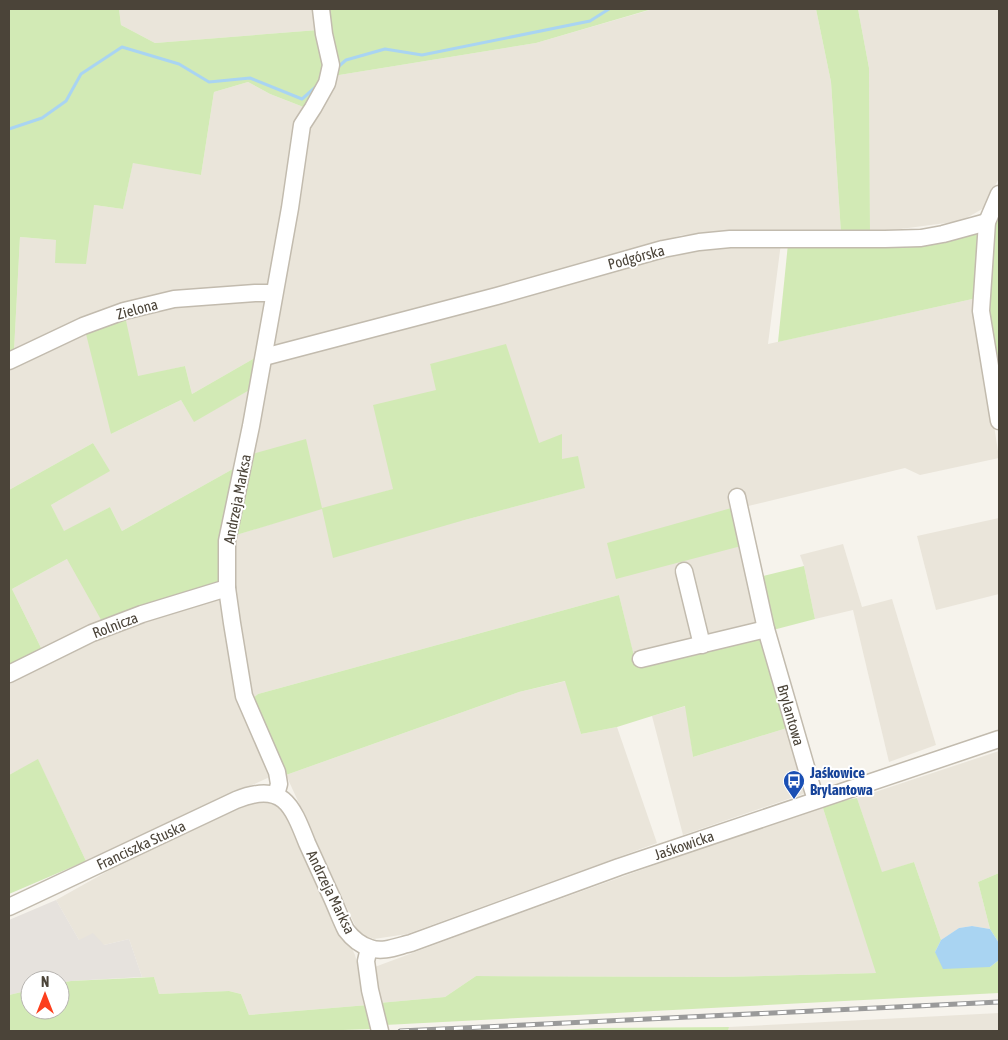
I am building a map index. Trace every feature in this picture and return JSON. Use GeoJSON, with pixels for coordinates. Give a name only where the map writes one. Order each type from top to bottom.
{"type":"FeatureCollection","features":[{"type":"Feature","properties":{"kind":"street","name":"Andrzeja Marksa"},"geometry":{"type":"LineString","coordinates":[[321,9],[331,65],[326,84],[302,125],[290,208],[264,357],[227,541],[227,588],[244,696],[277,772],[279,784],[276,795],[291,806],[347,930],[359,944],[369,948],[366,961],[378,1026]]}},
{"type":"Feature","properties":{"kind":"street"},"geometry":{"type":"LineString","coordinates":[[999,194],[987,222],[981,311],[999,421]]}},
{"type":"Feature","properties":{"kind":"street","name":"Podgórska"},"geometry":{"type":"LineString","coordinates":[[264,357],[497,296],[663,248],[699,242],[730,240],[885,240],[921,238],[987,222]]}},
{"type":"Feature","properties":{"kind":"street","name":"Zielona"},"geometry":{"type":"LineString","coordinates":[[9,361],[82,326],[124,312],[174,299],[274,293]]}},
{"type":"Feature","properties":{"kind":"street","name":"Brylantowa"},"geometry":{"type":"LineString","coordinates":[[737,497],[766,629],[816,800]]}},
{"type":"Feature","properties":{"kind":"street"},"geometry":{"type":"LineString","coordinates":[[684,571],[702,645]]}},
{"type":"Feature","properties":{"kind":"street","name":"Rolnicza"},"geometry":{"type":"LineString","coordinates":[[9,674],[92,633],[142,614],[227,588]]}},
{"type":"Feature","properties":{"kind":"street"},"geometry":{"type":"LineString","coordinates":[[641,659],[766,629]]}},
{"type":"Feature","properties":{"kind":"street","name":"Jaśkowicka"},"geometry":{"type":"LineString","coordinates":[[369,948],[384,950],[411,943],[619,867],[999,739]]}},
{"type":"Feature","properties":{"kind":"street","name":"Franciszka Stuska"},"geometry":{"type":"LineString","coordinates":[[9,907],[241,798],[256,793],[276,795]]}},
{"type":"Feature","properties":{"kind":"shaded area"},"geometry":{"type":"Polygon","coordinates":[[[119,9],[316,9],[318,30],[155,43],[121,25],[119,9]]]}},
{"type":"Feature","properties":{"kind":"shaded area"},"geometry":{"type":"Polygon","coordinates":[[[653,9],[816,9],[831,82],[841,233],[719,233],[682,235],[580,266],[270,348],[306,129],[333,76],[536,43],[653,9]]]}},
{"type":"Feature","properties":{"kind":"shaded area"},"geometry":{"type":"Polygon","coordinates":[[[858,9],[999,9],[998,180],[984,208],[961,221],[870,233],[869,68],[858,9]]]}},
{"type":"Feature","properties":{"kind":"shaded area"},"geometry":{"type":"Polygon","coordinates":[[[248,82],[270,94],[306,108],[258,356],[192,394],[185,366],[138,377],[111,434],[181,400],[194,421],[253,388],[240,465],[122,531],[110,507],[64,532],[51,505],[109,471],[93,443],[9,490],[9,354],[14,351],[20,237],[56,240],[94,205],[123,209],[133,162],[201,175],[214,92],[248,82]]]}},
{"type":"Feature","properties":{"kind":"shaded area"},"geometry":{"type":"Polygon","coordinates":[[[781,243],[768,344],[977,298],[978,321],[999,458],[920,475],[905,468],[744,507],[745,545],[762,628],[634,657],[619,595],[258,694],[252,699],[234,583],[233,536],[322,508],[249,455],[269,362],[677,252],[781,243]],[[430,364],[437,390],[394,489],[322,509],[461,521],[584,488],[562,460],[430,364]]]}},
{"type":"Feature","properties":{"kind":"shaded area"},"geometry":{"type":"Polygon","coordinates":[[[999,518],[999,594],[936,610],[917,536],[999,518]]]}},
{"type":"Feature","properties":{"kind":"shaded area"},"geometry":{"type":"Polygon","coordinates":[[[843,544],[862,607],[892,599],[936,745],[889,762],[853,610],[815,619],[800,555],[843,544]]]}},
{"type":"Feature","properties":{"kind":"shaded area"},"geometry":{"type":"Polygon","coordinates":[[[67,559],[222,584],[241,698],[274,775],[86,861],[38,760],[9,775],[9,670],[43,652],[12,589],[67,559]]]}},
{"type":"Feature","properties":{"kind":"shaded area"},"geometry":{"type":"Polygon","coordinates":[[[566,681],[581,734],[617,727],[657,843],[407,934],[374,939],[359,934],[286,775],[519,692],[566,681]]]}},
{"type":"Feature","properties":{"kind":"shaded area"},"geometry":{"type":"Polygon","coordinates":[[[686,706],[693,757],[787,728],[806,793],[683,835],[652,716],[686,706]]]}},
{"type":"Feature","properties":{"kind":"shaded area"},"geometry":{"type":"Polygon","coordinates":[[[999,751],[999,873],[978,882],[990,929],[972,926],[959,928],[941,940],[914,862],[882,873],[857,798],[999,751]]]}},
{"type":"Feature","properties":{"kind":"shaded area"},"geometry":{"type":"Polygon","coordinates":[[[258,799],[274,801],[290,817],[355,955],[368,1005],[249,1015],[241,994],[229,991],[159,994],[154,977],[142,977],[129,939],[104,945],[79,940],[56,900],[133,857],[258,799]]]}},
{"type":"Feature","properties":{"kind":"shaded area"},"geometry":{"type":"Polygon","coordinates":[[[822,805],[877,973],[722,977],[476,976],[445,997],[379,1003],[372,968],[822,805]]]}},
{"type":"Feature","properties":{"kind":"shaded area"},"geometry":{"type":"Polygon","coordinates":[[[56,900],[79,940],[93,933],[104,945],[129,939],[142,977],[70,981],[70,970],[20,970],[20,992],[9,995],[9,920],[56,900]]]}},
{"type":"Feature","properties":{"kind":"shaded area"},"geometry":{"type":"Polygon","coordinates":[[[999,1013],[999,1031],[728,1031],[729,1027],[999,1013]]]}},
{"type":"Feature","properties":{"kind":"green space"},"geometry":{"type":"Polygon","coordinates":[[[9,9],[119,9],[121,25],[155,43],[318,30],[325,66],[320,84],[306,108],[270,94],[248,82],[214,92],[201,175],[133,163],[123,209],[94,205],[86,264],[55,263],[56,240],[20,237],[14,351],[9,354],[9,9]]]}},
{"type":"Feature","properties":{"kind":"green space"},"geometry":{"type":"Polygon","coordinates":[[[321,9],[652,9],[536,43],[333,76],[321,9]]]}},
{"type":"Feature","properties":{"kind":"green space"},"geometry":{"type":"Polygon","coordinates":[[[816,9],[858,9],[869,68],[870,233],[841,233],[831,82],[816,9]]]}},
{"type":"Feature","properties":{"kind":"green space"},"geometry":{"type":"Polygon","coordinates":[[[999,212],[999,382],[987,306],[992,252],[999,212]]]}},
{"type":"Feature","properties":{"kind":"green space"},"geometry":{"type":"Polygon","coordinates":[[[981,232],[977,298],[778,342],[788,244],[981,232]]]}},
{"type":"Feature","properties":{"kind":"green space"},"geometry":{"type":"Polygon","coordinates":[[[125,316],[138,376],[185,366],[192,394],[258,356],[253,388],[194,422],[181,400],[111,434],[85,330],[125,316]]]}},
{"type":"Feature","properties":{"kind":"green space"},"geometry":{"type":"Polygon","coordinates":[[[506,344],[539,443],[562,434],[562,459],[578,456],[585,488],[333,558],[322,509],[233,536],[249,455],[306,439],[322,508],[393,489],[373,405],[436,390],[430,364],[506,344]]]}},
{"type":"Feature","properties":{"kind":"green space"},"geometry":{"type":"Polygon","coordinates":[[[93,443],[110,471],[51,505],[64,531],[110,507],[122,531],[240,465],[222,584],[104,625],[67,559],[12,589],[43,652],[9,670],[9,490],[93,443]]]}},
{"type":"Feature","properties":{"kind":"green space"},"geometry":{"type":"Polygon","coordinates":[[[735,507],[745,545],[616,579],[607,543],[735,507]]]}},
{"type":"Feature","properties":{"kind":"green space"},"geometry":{"type":"Polygon","coordinates":[[[804,566],[815,619],[773,630],[759,577],[804,566]]]}},
{"type":"Feature","properties":{"kind":"green space"},"geometry":{"type":"Polygon","coordinates":[[[619,595],[636,664],[759,634],[787,728],[693,757],[685,706],[617,727],[581,734],[565,681],[519,692],[286,775],[252,699],[258,694],[619,595]]]}},
{"type":"Feature","properties":{"kind":"green space"},"geometry":{"type":"Polygon","coordinates":[[[38,759],[86,861],[9,894],[9,775],[38,759]]]}},
{"type":"Feature","properties":{"kind":"green space"},"geometry":{"type":"Polygon","coordinates":[[[857,798],[882,872],[914,862],[941,940],[935,952],[990,967],[999,960],[999,993],[385,1025],[379,1003],[445,997],[476,976],[722,977],[876,973],[822,805],[857,798]]]}},
{"type":"Feature","properties":{"kind":"green space"},"geometry":{"type":"Polygon","coordinates":[[[999,873],[999,943],[990,929],[978,882],[999,873]]]}},
{"type":"Feature","properties":{"kind":"green space"},"geometry":{"type":"Polygon","coordinates":[[[154,977],[159,994],[229,991],[241,994],[249,1015],[368,1005],[374,1029],[312,1031],[9,1031],[9,995],[20,992],[20,1020],[70,1020],[71,981],[154,977]]]}},
{"type":"Feature","properties":{"kind":"green space"},"geometry":{"type":"Polygon","coordinates":[[[729,1027],[728,1031],[537,1031],[598,1028],[729,1027]]]}},
{"type":"Feature","properties":{"kind":"water"},"geometry":{"type":"Polygon","coordinates":[[[972,926],[990,929],[999,943],[999,960],[990,967],[943,969],[935,952],[941,940],[959,928],[972,926]]]}},
{"type":"Feature","properties":{"kind":"waterway"},"geometry":{"type":"LineString","coordinates":[[338,67],[346,60],[385,49],[422,55],[590,21],[609,9]]}},
{"type":"Feature","properties":{"kind":"waterway"},"geometry":{"type":"LineString","coordinates":[[9,129],[42,118],[66,101],[81,74],[122,47],[179,64],[209,82],[250,78],[302,99],[318,85]]}},
{"type":"Feature","properties":{"kind":"railway"},"geometry":{"type":"LineString","coordinates":[[400,1031],[999,1002]]}},
{"type":"Feature","properties":{"kind":"place","name":"Jaśkowice Brylantowa"},"geometry":{"type":"Point","coordinates":[794,800]}}]}
